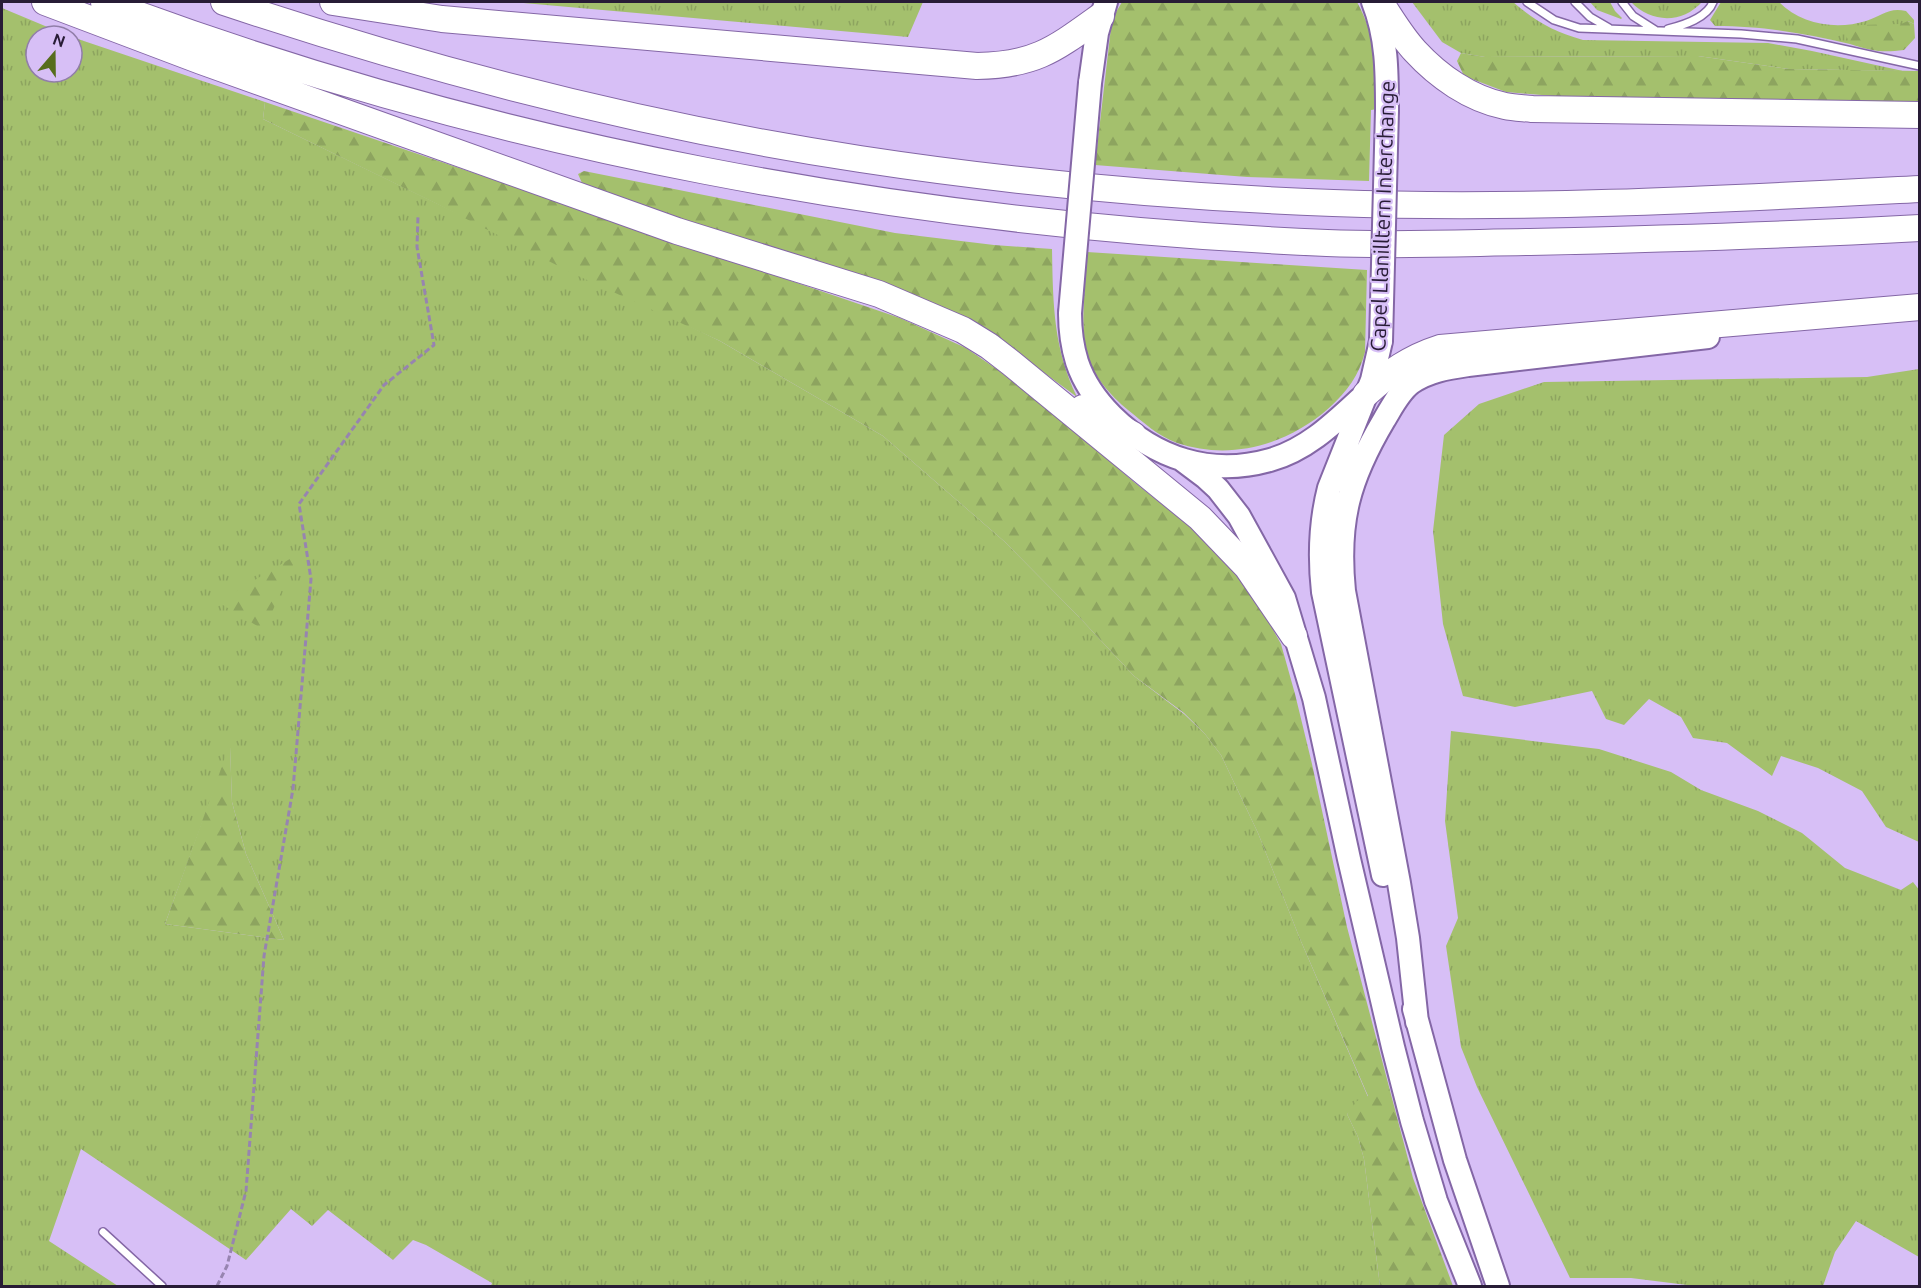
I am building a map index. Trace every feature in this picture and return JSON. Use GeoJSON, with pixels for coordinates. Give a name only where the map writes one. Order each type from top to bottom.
{"type":"FeatureCollection","features":[{"type":"Feature","properties":{"kind":"highway"},"geometry":{"type":"LineString","coordinates":[[45,2],[201,61],[644,219],[879,294],[963,330],[1011,363],[1200,518],[1247,567],[1294,636]]}},
{"type":"Feature","properties":{"kind":"highway"},"geometry":{"type":"LineString","coordinates":[[104,2],[220,43],[353,85],[554,139],[713,173],[813,191],[1015,220],[1197,236],[1330,244],[1707,238],[1920,228]]}},
{"type":"Feature","properties":{"kind":"highway"},"geometry":{"type":"LineString","coordinates":[[224,2],[393,56],[662,122],[858,159],[1034,182],[1198,196],[1430,205],[1687,201],[1920,189]]}},
{"type":"Feature","properties":{"kind":"highway"},"geometry":{"type":"LineString","coordinates":[[333,2],[442,19],[977,66],[1014,64],[1043,55],[1059,47],[1104,9]]}},
{"type":"Feature","properties":{"kind":"highway","name":"Capel Llanilltern Interchange"},"geometry":{"type":"LineString","coordinates":[[1104,9],[1097,33],[1090,83],[1070,313],[1074,350],[1084,380],[1102,406],[1133,435],[1163,453],[1200,464],[1224,466],[1270,460],[1290,453],[1314,438],[1366,394],[1376,366],[1381,341],[1387,110],[1384,37],[1373,2]]}},
{"type":"Feature","properties":{"kind":"highway"},"geometry":{"type":"LineString","coordinates":[[1380,2],[1414,50],[1433,69],[1456,86],[1504,106],[1532,109],[1920,115]]}},
{"type":"Feature","properties":{"kind":"highway"},"geometry":{"type":"LineString","coordinates":[[1498,1287],[1455,1160],[1417,1022],[1341,684],[1320,570],[1321,526],[1329,488],[1366,394],[1397,367],[1440,348],[1920,307]]}},
{"type":"Feature","properties":{"kind":"highway"},"geometry":{"type":"LineString","coordinates":[[1417,1022],[1407,927],[1344,591],[1341,564],[1344,518],[1354,480],[1399,395],[1410,384],[1444,369],[1720,336],[1879,310]]}},
{"type":"Feature","properties":{"kind":"highway"},"geometry":{"type":"LineString","coordinates":[[1011,363],[1078,405],[1133,435]]}},
{"type":"Feature","properties":{"kind":"highway"},"geometry":{"type":"LineString","coordinates":[[1181,459],[1218,489],[1239,516],[1284,598],[1314,698],[1401,1079],[1436,1201],[1470,1287]]}},
{"type":"Feature","properties":{"kind":"lane"},"geometry":{"type":"LineString","coordinates":[[1527,2],[1554,20],[1579,28],[1664,30],[1797,39],[1920,66]]}},
{"type":"Feature","properties":{"kind":"lane"},"geometry":{"type":"LineString","coordinates":[[1568,2],[1576,3],[1590,17],[1611,29]]}},
{"type":"Feature","properties":{"kind":"lane"},"geometry":{"type":"LineString","coordinates":[[1622,2],[1633,16],[1655,30]]}},
{"type":"Feature","properties":{"kind":"lane"},"geometry":{"type":"LineString","coordinates":[[1664,30],[1688,24],[1710,8],[1713,2]]}},
{"type":"Feature","properties":{"kind":"lane"},"geometry":{"type":"LineString","coordinates":[[103,1233],[162,1287]]}},
{"type":"Feature","properties":{"kind":"path"},"geometry":{"type":"LineString","coordinates":[[217,1287],[227,1266],[246,1191],[264,956],[293,789],[311,579],[299,504],[384,385],[434,345],[417,247],[418,216]]}},
{"type":"Feature","properties":{"kind":"green space"},"geometry":{"type":"Polygon","coordinates":[[[512,2],[923,2],[908,37],[512,2]]]}},
{"type":"Feature","properties":{"kind":"green space"},"geometry":{"type":"Polygon","coordinates":[[[1122,2],[1357,2],[1372,41],[1376,67],[1377,109],[1371,110],[1369,181],[1247,177],[1095,165],[1112,19],[1122,2]]]}},
{"type":"Feature","properties":{"kind":"green space"},"geometry":{"type":"Polygon","coordinates":[[[1412,2],[1513,2],[1546,26],[1583,40],[1768,43],[1903,71],[1789,69],[1698,56],[1485,57],[1461,53],[1442,42],[1412,2]]]}},
{"type":"Feature","properties":{"kind":"green space"},"geometry":{"type":"Polygon","coordinates":[[[1590,2],[1610,2],[1622,18],[1597,10],[1590,2]]]}},
{"type":"Feature","properties":{"kind":"green space"},"geometry":{"type":"Polygon","coordinates":[[[1631,2],[1702,2],[1685,14],[1666,18],[1648,14],[1631,2]]]}},
{"type":"Feature","properties":{"kind":"green space"},"geometry":{"type":"Polygon","coordinates":[[[1721,2],[1779,2],[1798,16],[1820,24],[1832,25],[1855,24],[1890,11],[1900,10],[1906,11],[1914,20],[1914,24],[1908,21],[1900,29],[1848,31],[1850,44],[1783,31],[1715,26],[1710,20],[1721,2]]]}},
{"type":"Feature","properties":{"kind":"green space"},"geometry":{"type":"Polygon","coordinates":[[[2,8],[40,24],[24,24],[24,84],[84,84],[84,41],[265,102],[263,119],[720,341],[883,436],[1005,542],[1134,676],[1184,714],[1205,734],[1221,755],[1258,833],[1300,939],[1368,1097],[1347,1114],[1358,1137],[1364,1159],[1380,1286],[491,1286],[492,1283],[426,1245],[413,1240],[393,1260],[328,1210],[312,1226],[291,1209],[246,1260],[81,1149],[49,1241],[118,1286],[2,1286],[2,8]],[[230,747],[165,924],[284,940],[246,854],[232,802],[230,747]]]}},
{"type":"Feature","properties":{"kind":"green space"},"geometry":{"type":"Polygon","coordinates":[[[1908,21],[1914,24],[1915,38],[1904,50],[1877,51],[1850,44],[1844,31],[1860,25],[1901,24],[1908,21]]]}},
{"type":"Feature","properties":{"kind":"green space"},"geometry":{"type":"Polygon","coordinates":[[[1461,53],[1485,57],[1698,56],[1789,69],[1919,71],[1919,102],[1565,97],[1506,92],[1464,76],[1457,61],[1461,53]]]}},
{"type":"Feature","properties":{"kind":"green space"},"geometry":{"type":"Polygon","coordinates":[[[265,102],[900,318],[966,348],[998,370],[1208,541],[1235,572],[1261,608],[1281,644],[1312,764],[1347,927],[1413,1178],[1453,1286],[1380,1286],[1364,1159],[1358,1137],[1347,1114],[1357,1101],[1368,1096],[1300,939],[1258,833],[1221,755],[1205,734],[1184,713],[1134,676],[1005,542],[883,436],[720,341],[574,274],[263,119],[265,102]]]}},
{"type":"Feature","properties":{"kind":"green space"},"geometry":{"type":"Polygon","coordinates":[[[584,171],[895,233],[994,245],[1052,249],[1054,306],[1059,342],[1077,397],[993,335],[598,193],[582,183],[578,174],[584,171]]]}},
{"type":"Feature","properties":{"kind":"green space"},"geometry":{"type":"Polygon","coordinates":[[[1087,252],[1367,270],[1365,352],[1356,376],[1329,408],[1313,421],[1277,440],[1238,450],[1218,450],[1197,448],[1163,437],[1115,398],[1092,368],[1086,352],[1083,329],[1087,252]]]}},
{"type":"Feature","properties":{"kind":"green space"},"geometry":{"type":"Polygon","coordinates":[[[1919,369],[1919,842],[1886,827],[1862,791],[1818,768],[1781,756],[1772,776],[1727,743],[1693,738],[1681,717],[1649,699],[1624,725],[1606,719],[1592,691],[1515,707],[1463,696],[1443,624],[1433,531],[1444,435],[1479,404],[1544,382],[1867,377],[1919,369]]]}},
{"type":"Feature","properties":{"kind":"green space"},"geometry":{"type":"Polygon","coordinates":[[[298,554],[264,630],[218,602],[298,554]]]}},
{"type":"Feature","properties":{"kind":"green space"},"geometry":{"type":"Polygon","coordinates":[[[1451,731],[1599,749],[1671,772],[1701,790],[1758,811],[1802,833],[1845,868],[1901,890],[1913,882],[1920,891],[1919,1257],[1856,1221],[1835,1252],[1823,1286],[1695,1286],[1631,1278],[1570,1278],[1477,1087],[1461,1047],[1446,946],[1458,918],[1445,821],[1451,731]]]}},
{"type":"Feature","properties":{"kind":"green space"},"geometry":{"type":"Polygon","coordinates":[[[230,744],[232,802],[246,854],[284,940],[165,924],[230,744]]]}}]}
